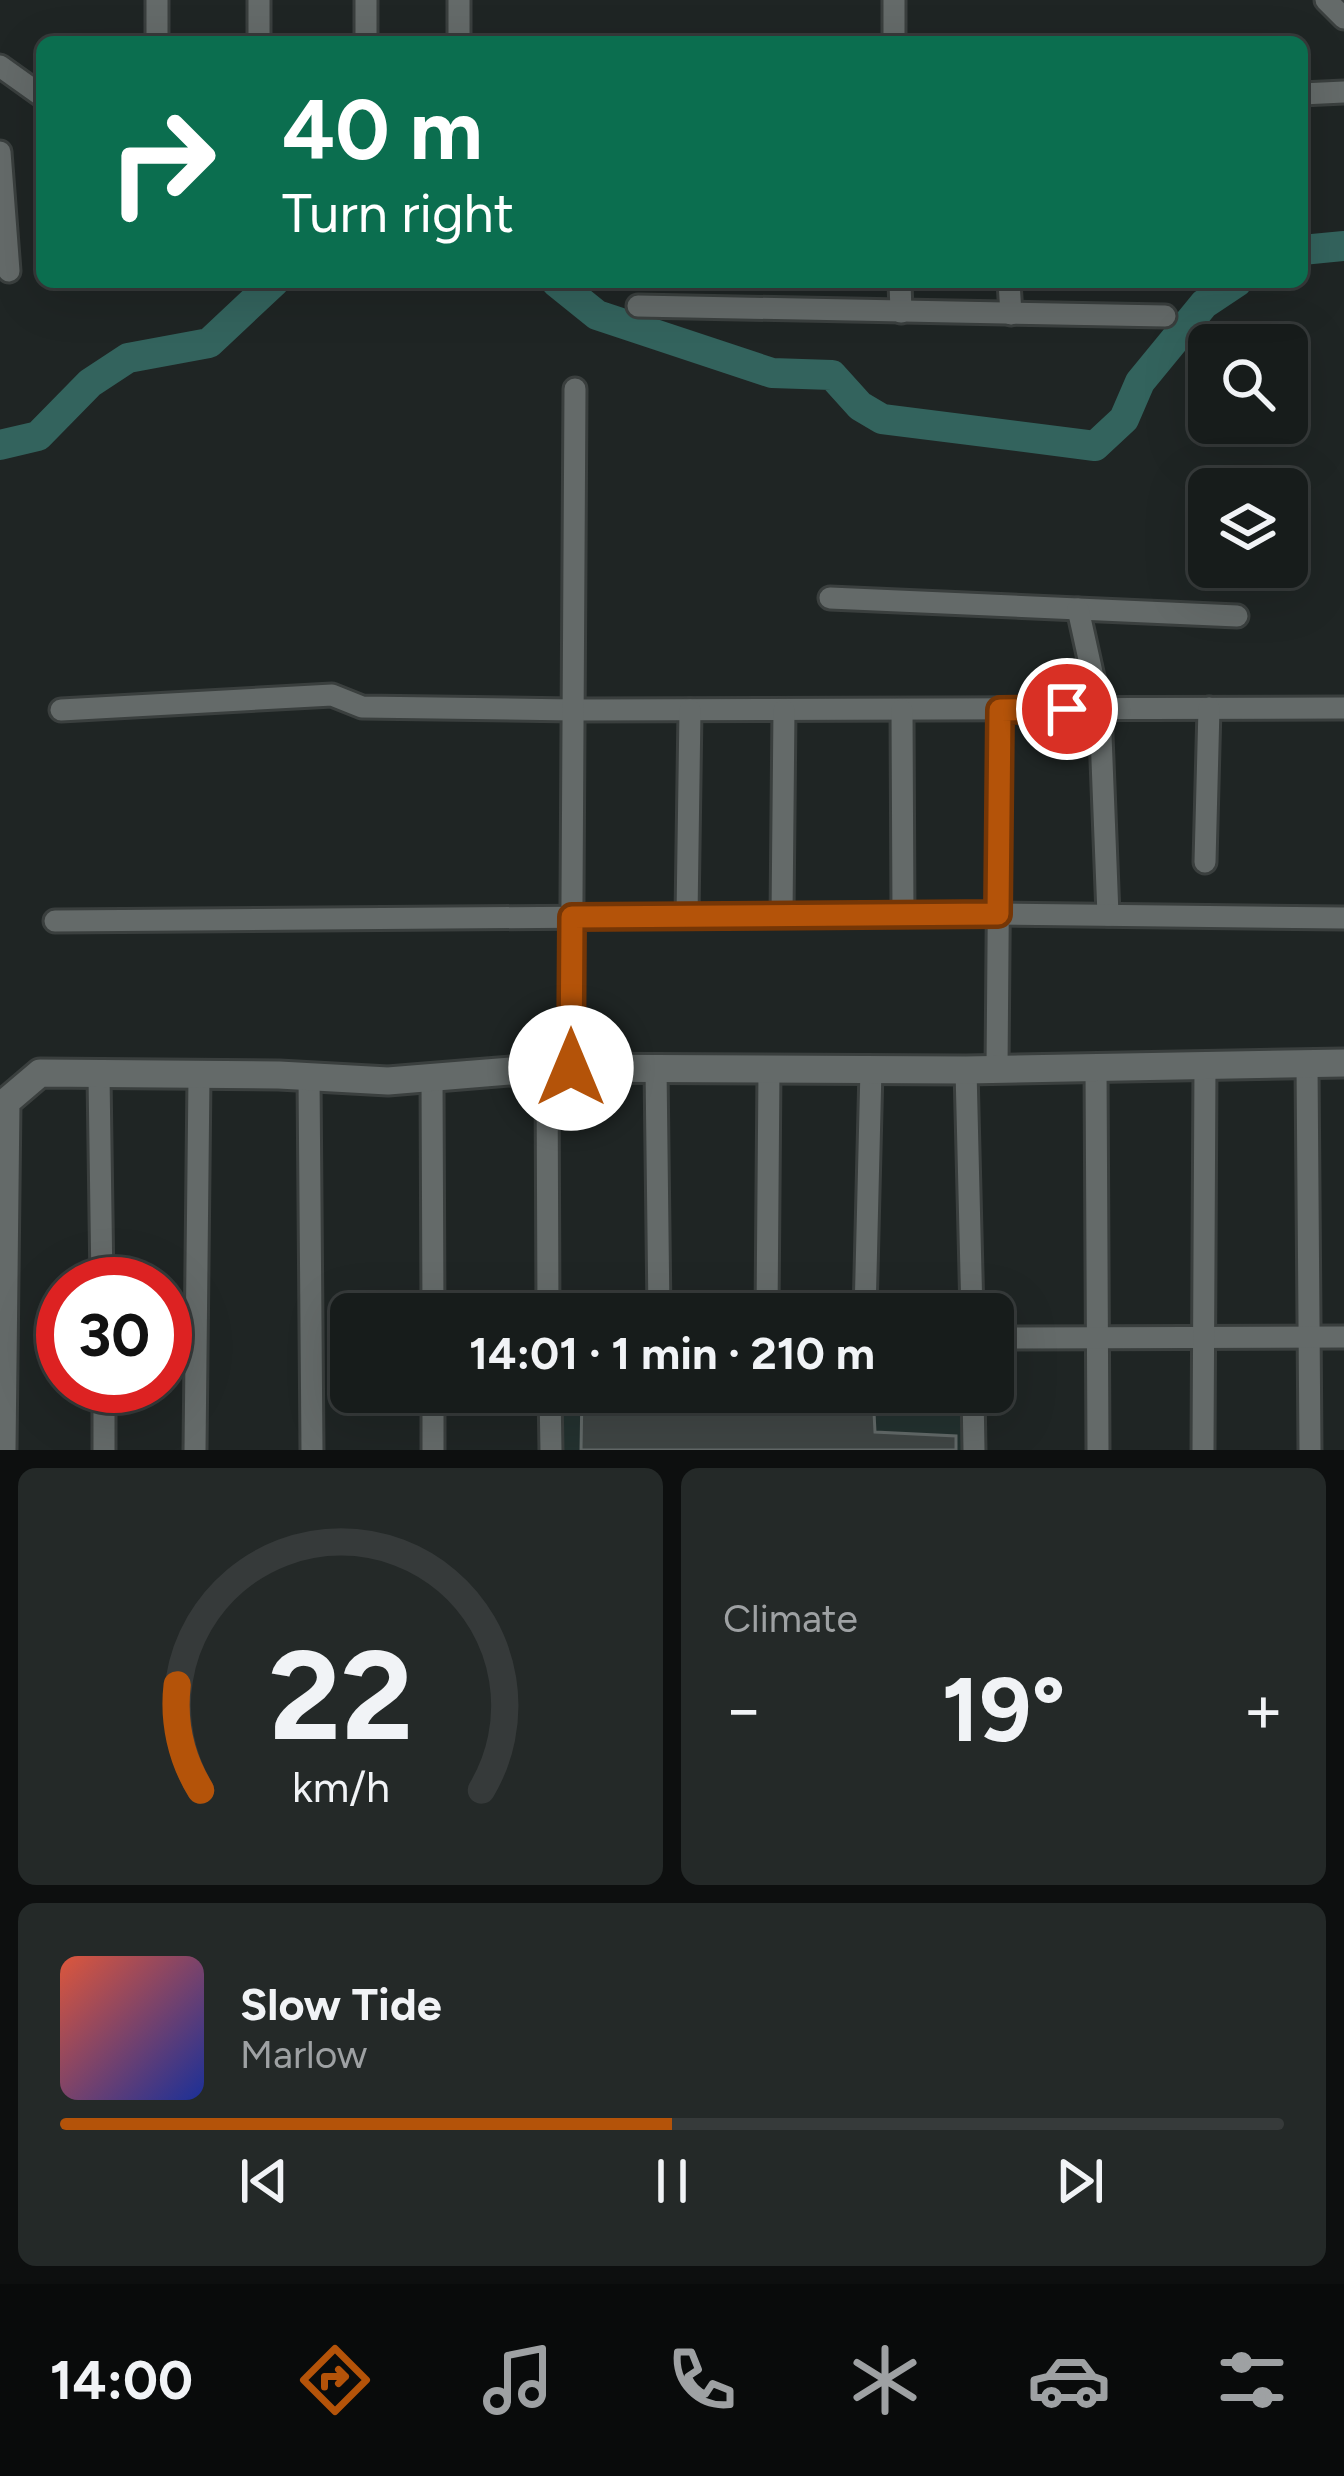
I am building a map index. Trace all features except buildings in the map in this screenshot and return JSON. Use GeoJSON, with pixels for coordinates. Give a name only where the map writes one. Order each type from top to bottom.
{"type":"FeatureCollection","features":[{"type":"Feature","properties":{"kind":"street"},"geometry":{"type":"LineString","coordinates":[[157,0],[158,36]]}},
{"type":"Feature","properties":{"kind":"street"},"geometry":{"type":"LineString","coordinates":[[259,0],[259,36]]}},
{"type":"Feature","properties":{"kind":"street"},"geometry":{"type":"LineString","coordinates":[[365,0],[366,36]]}},
{"type":"Feature","properties":{"kind":"street"},"geometry":{"type":"LineString","coordinates":[[459,0],[459,36]]}},
{"type":"Feature","properties":{"kind":"street"},"geometry":{"type":"LineString","coordinates":[[893,0],[894,36]]}},
{"type":"Feature","properties":{"kind":"street"},"geometry":{"type":"LineString","coordinates":[[1326,0],[1344,18]]}},
{"type":"Feature","properties":{"kind":"street"},"geometry":{"type":"LineString","coordinates":[[0,66],[36,92]]}},
{"type":"Feature","properties":{"kind":"street"},"geometry":{"type":"LineString","coordinates":[[1308,94],[1344,92]]}},
{"type":"Feature","properties":{"kind":"street"},"geometry":{"type":"LineString","coordinates":[[0,152],[8,271]]}},
{"type":"Feature","properties":{"kind":"street"},"geometry":{"type":"LineString","coordinates":[[900,288],[901,312]]}},
{"type":"Feature","properties":{"kind":"street"},"geometry":{"type":"LineString","coordinates":[[1010,288],[1011,314]]}},
{"type":"Feature","properties":{"kind":"street"},"geometry":{"type":"LineString","coordinates":[[638,306],[1165,316]]}},
{"type":"Feature","properties":{"kind":"street"},"geometry":{"type":"LineString","coordinates":[[549,1293],[559,1068],[572,917],[575,389]]}},
{"type":"Feature","properties":{"kind":"street"},"geometry":{"type":"LineString","coordinates":[[830,598],[1237,616]]}},
{"type":"Feature","properties":{"kind":"street"},"geometry":{"type":"LineString","coordinates":[[1078,609],[1100,709],[1108,915]]}},
{"type":"Feature","properties":{"kind":"street"},"geometry":{"type":"LineString","coordinates":[[61,710],[332,695],[362,707],[574,710],[1344,708]]}},
{"type":"Feature","properties":{"kind":"street"},"geometry":{"type":"LineString","coordinates":[[1205,862],[1209,708]]}},
{"type":"Feature","properties":{"kind":"street"},"geometry":{"type":"LineString","coordinates":[[686,916],[690,710]]}},
{"type":"Feature","properties":{"kind":"street"},"geometry":{"type":"LineString","coordinates":[[782,916],[784,710]]}},
{"type":"Feature","properties":{"kind":"street"},"geometry":{"type":"LineString","coordinates":[[902,710],[903,914]]}},
{"type":"Feature","properties":{"kind":"street"},"geometry":{"type":"LineString","coordinates":[[997,1069],[1000,710]]}},
{"type":"Feature","properties":{"kind":"street"},"geometry":{"type":"LineString","coordinates":[[55,921],[903,914],[1344,918]]}},
{"type":"Feature","properties":{"kind":"street"},"geometry":{"type":"LineString","coordinates":[[2,1450],[6,1102],[40,1073],[388,1082],[559,1068],[966,1070],[1344,1063]]}},
{"type":"Feature","properties":{"kind":"street"},"geometry":{"type":"LineString","coordinates":[[1307,1064],[1310,1450]]}},
{"type":"Feature","properties":{"kind":"street"},"geometry":{"type":"LineString","coordinates":[[1203,1450],[1205,1065]]}},
{"type":"Feature","properties":{"kind":"street"},"geometry":{"type":"LineString","coordinates":[[1096,1067],[1098,1450]]}},
{"type":"Feature","properties":{"kind":"street"},"geometry":{"type":"LineString","coordinates":[[656,1068],[659,1293]]}},
{"type":"Feature","properties":{"kind":"street"},"geometry":{"type":"LineString","coordinates":[[767,1293],[769,1069]]}},
{"type":"Feature","properties":{"kind":"street"},"geometry":{"type":"LineString","coordinates":[[866,1293],[871,1069]]}},
{"type":"Feature","properties":{"kind":"street"},"geometry":{"type":"LineString","coordinates":[[966,1070],[971,1293]]}},
{"type":"Feature","properties":{"kind":"street"},"geometry":{"type":"LineString","coordinates":[[99,1076],[102,1257]]}},
{"type":"Feature","properties":{"kind":"street"},"geometry":{"type":"LineString","coordinates":[[195,1450],[199,1076]]}},
{"type":"Feature","properties":{"kind":"street"},"geometry":{"type":"LineString","coordinates":[[309,1077],[312,1450]]}},
{"type":"Feature","properties":{"kind":"street"},"geometry":{"type":"LineString","coordinates":[[431,1078],[433,1293]]}},
{"type":"Feature","properties":{"kind":"street"},"geometry":{"type":"LineString","coordinates":[[1014,1338],[1344,1337]]}},
{"type":"Feature","properties":{"kind":"street"},"geometry":{"type":"LineString","coordinates":[[104,1413],[104,1450]]}},
{"type":"Feature","properties":{"kind":"street"},"geometry":{"type":"LineString","coordinates":[[433,1413],[434,1450]]}},
{"type":"Feature","properties":{"kind":"street"},"geometry":{"type":"LineString","coordinates":[[550,1413],[551,1450]]}},
{"type":"Feature","properties":{"kind":"street"},"geometry":{"type":"LineString","coordinates":[[973,1413],[974,1450]]}},
{"type":"Feature","properties":{"kind":"shaded area"},"geometry":{"type":"Polygon","coordinates":[[[549,1413],[973,1413],[974,1450],[550,1450],[549,1413]]]}},
{"type":"Feature","properties":{"kind":"waterway"},"geometry":{"type":"LineString","coordinates":[[1308,249],[1344,246]]}},
{"type":"Feature","properties":{"kind":"waterway"},"geometry":{"type":"LineString","coordinates":[[0,445],[38,436],[90,383],[128,358],[209,343],[268,288]]}},
{"type":"Feature","properties":{"kind":"waterway"},"geometry":{"type":"LineString","coordinates":[[563,288],[597,315],[772,373],[832,375],[860,406],[882,419],[1095,446],[1124,419],[1140,382],[1204,304],[1228,288]]}},
{"type":"Feature","properties":{"kind":"route"},"geometry":{"type":"LineString","coordinates":[[571,1068],[572,917],[998,914],[1000,710],[1067,709]]}}]}
